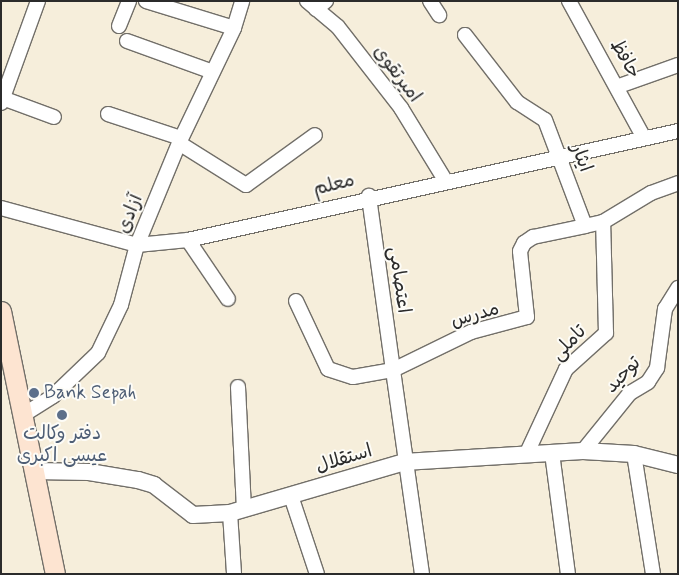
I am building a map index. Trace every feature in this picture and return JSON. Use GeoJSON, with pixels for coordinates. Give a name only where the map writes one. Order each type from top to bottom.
{"type":"FeatureCollection","features":[{"type":"Feature","properties":{"kind":"main road"},"geometry":{"type":"LineString","coordinates":[[1,310],[56,574]]}},
{"type":"Feature","properties":{"kind":"street"},"geometry":{"type":"LineString","coordinates":[[38,1],[3,101],[54,117]]}},
{"type":"Feature","properties":{"kind":"street"},"geometry":{"type":"LineString","coordinates":[[119,26],[129,1]]}},
{"type":"Feature","properties":{"kind":"street"},"geometry":{"type":"LineString","coordinates":[[146,1],[234,28]]}},
{"type":"Feature","properties":{"kind":"street","name":"آزادی"},"geometry":{"type":"LineString","coordinates":[[23,415],[53,396],[98,353],[121,305],[137,245],[180,141],[234,28],[242,1]]}},
{"type":"Feature","properties":{"kind":"street"},"geometry":{"type":"LineString","coordinates":[[430,1],[439,15]]}},
{"type":"Feature","properties":{"kind":"street","name":"حافظ"},"geometry":{"type":"LineString","coordinates":[[569,1],[620,86],[644,138]]}},
{"type":"Feature","properties":{"kind":"street","name":"امیرتقوی"},"geometry":{"type":"LineString","coordinates":[[316,4],[338,27],[401,108],[445,180]]}},
{"type":"Feature","properties":{"kind":"street","name":"ایثار"},"geometry":{"type":"LineString","coordinates":[[465,35],[517,102],[545,120],[562,156],[585,226]]}},
{"type":"Feature","properties":{"kind":"street"},"geometry":{"type":"LineString","coordinates":[[128,41],[213,72]]}},
{"type":"Feature","properties":{"kind":"street"},"geometry":{"type":"LineString","coordinates":[[620,86],[678,65]]}},
{"type":"Feature","properties":{"kind":"street"},"geometry":{"type":"LineString","coordinates":[[108,114],[180,141],[246,185],[315,135]]}},
{"type":"Feature","properties":{"kind":"street","name":"معلم"},"geometry":{"type":"LineString","coordinates":[[1,208],[137,245],[188,240],[369,196],[678,131]]}},
{"type":"Feature","properties":{"kind":"street"},"geometry":{"type":"LineString","coordinates":[[585,226],[603,222],[651,193],[678,183]]}},
{"type":"Feature","properties":{"kind":"street","name":"اعتصامی"},"geometry":{"type":"LineString","coordinates":[[369,196],[393,370]]}},
{"type":"Feature","properties":{"kind":"street","name":"تاملی"},"geometry":{"type":"LineString","coordinates":[[526,455],[566,369],[606,332],[603,222]]}},
{"type":"Feature","properties":{"kind":"street","name":"مدرس"},"geometry":{"type":"LineString","coordinates":[[393,370],[472,332],[527,317],[520,251],[524,243],[585,226]]}},
{"type":"Feature","properties":{"kind":"street"},"geometry":{"type":"LineString","coordinates":[[188,240],[228,299]]}},
{"type":"Feature","properties":{"kind":"street","name":"توحید"},"geometry":{"type":"LineString","coordinates":[[583,451],[630,393],[648,382],[657,368],[666,309],[678,288]]}},
{"type":"Feature","properties":{"kind":"street"},"geometry":{"type":"LineString","coordinates":[[296,301],[328,369],[353,377],[393,370],[404,462],[422,574]]}},
{"type":"Feature","properties":{"kind":"street"},"geometry":{"type":"LineString","coordinates":[[234,574],[237,511],[238,386]]}},
{"type":"Feature","properties":{"kind":"street","name":"استقلال"},"geometry":{"type":"LineString","coordinates":[[34,471],[89,472],[138,480],[154,485],[193,515],[237,511],[404,462],[583,451],[634,454],[678,465]]}},
{"type":"Feature","properties":{"kind":"street"},"geometry":{"type":"LineString","coordinates":[[552,453],[568,574]]}},
{"type":"Feature","properties":{"kind":"street"},"geometry":{"type":"LineString","coordinates":[[634,454],[653,574]]}},
{"type":"Feature","properties":{"kind":"street"},"geometry":{"type":"LineString","coordinates":[[291,496],[317,574]]}},
{"type":"Feature","properties":{"kind":"place","name":"Bank Sepah"},"geometry":{"type":"Point","coordinates":[34,393]}},
{"type":"Feature","properties":{"kind":"place","name":"دفتر وکالت عیسی اکبری"},"geometry":{"type":"Point","coordinates":[62,415]}}]}
